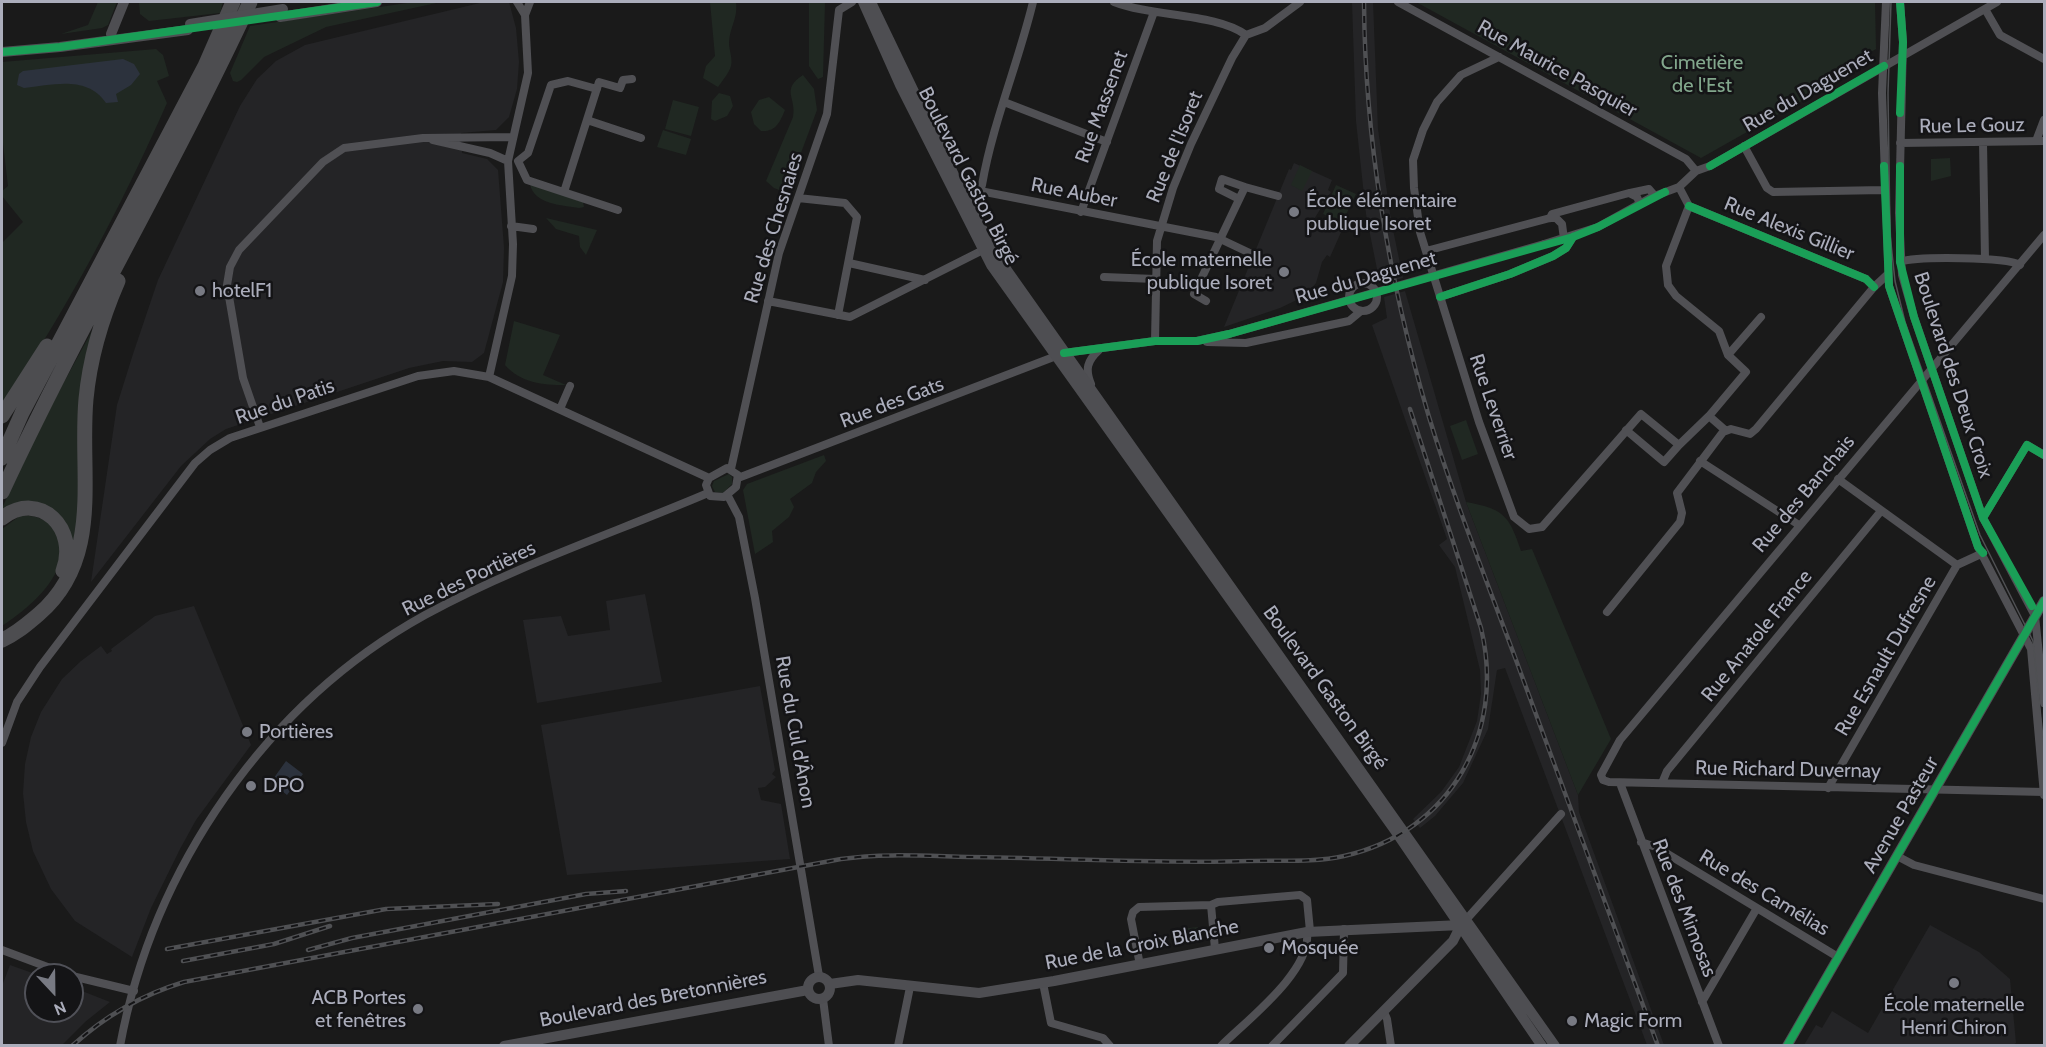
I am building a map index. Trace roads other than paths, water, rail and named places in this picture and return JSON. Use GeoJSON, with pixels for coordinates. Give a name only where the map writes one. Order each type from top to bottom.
{"type":"FeatureCollection","features":[{"type":"Feature","properties":{"kind":"highway"},"geometry":{"type":"LineString","coordinates":[[2,458],[85,293],[204,66],[233,2]]}},
{"type":"Feature","properties":{"kind":"highway"},"geometry":{"type":"LineString","coordinates":[[2,492],[36,419],[148,207],[250,2]]}},
{"type":"Feature","properties":{"kind":"highway"},"geometry":{"type":"LineString","coordinates":[[2,640],[20,630],[50,603],[70,575],[79,552],[86,505],[84,428],[90,367],[105,313],[144,230],[148,207]]}},
{"type":"Feature","properties":{"kind":"highway"},"geometry":{"type":"LineString","coordinates":[[2,416],[66,313],[85,293]]}},
{"type":"Feature","properties":{"kind":"highway"},"geometry":{"type":"LineString","coordinates":[[2,518],[24,509],[43,512],[55,519],[63,530],[68,550],[63,569],[52,589],[31,612],[2,632]]}},
{"type":"Feature","properties":{"kind":"main road"},"geometry":{"type":"LineString","coordinates":[[111,34],[124,2]]}},
{"type":"Feature","properties":{"kind":"main road"},"geometry":{"type":"LineString","coordinates":[[2,52],[59,48],[338,2]]}},
{"type":"Feature","properties":{"kind":"main road"},"geometry":{"type":"LineString","coordinates":[[302,13],[311,8],[349,2]]}},
{"type":"Feature","properties":{"kind":"main road"},"geometry":{"type":"LineString","coordinates":[[281,13],[302,13],[377,2]]}},
{"type":"Feature","properties":{"kind":"main road","name":"Boulevard Gaston Birgé"},"geometry":{"type":"LineString","coordinates":[[863,2],[905,95],[987,248],[1060,355],[1555,1046]]}},
{"type":"Feature","properties":{"kind":"main road","name":"Boulevard Gaston Birgé"},"geometry":{"type":"LineString","coordinates":[[871,2],[987,248]]}},
{"type":"Feature","properties":{"kind":"main road"},"geometry":{"type":"LineString","coordinates":[[40,48],[58,42],[111,34],[189,27]]}},
{"type":"Feature","properties":{"kind":"main road","name":"Boulevard Gaston Birgé"},"geometry":{"type":"LineString","coordinates":[[1060,355],[1092,389],[1464,922],[1542,1046]]}},
{"type":"Feature","properties":{"kind":"main road","name":"Avenue Pasteur"},"geometry":{"type":"LineString","coordinates":[[1787,1046],[2044,601]]}},
{"type":"Feature","properties":{"kind":"main road"},"geometry":{"type":"LineString","coordinates":[[1349,1046],[1452,941],[1464,922]]}},
{"type":"Feature","properties":{"kind":"main road","name":"Rue de la Croix Blanche"},"geometry":{"type":"LineString","coordinates":[[830,984],[858,980],[979,993],[1043,983],[1308,932],[1464,922]]}},
{"type":"Feature","properties":{"kind":"main road"},"geometry":{"type":"LineString","coordinates":[[819,976],[825,978],[830,984],[829,994],[823,999],[814,998],[808,990],[810,982],[819,976]]}},
{"type":"Feature","properties":{"kind":"main road","name":"Boulevard des Bretonnières"},"geometry":{"type":"LineString","coordinates":[[504,1046],[808,990]]}},
{"type":"Feature","properties":{"kind":"street"},"geometry":{"type":"LineString","coordinates":[[517,2],[525,15]]}},
{"type":"Feature","properties":{"kind":"street"},"geometry":{"type":"LineString","coordinates":[[489,377],[512,276],[508,161],[528,73],[525,15],[530,2]]}},
{"type":"Feature","properties":{"kind":"street","name":"Rue des Chesnaies"},"geometry":{"type":"LineString","coordinates":[[731,469],[779,253],[827,114],[839,10],[852,2]]}},
{"type":"Feature","properties":{"kind":"street"},"geometry":{"type":"LineString","coordinates":[[965,198],[980,191],[991,136],[1019,58],[1033,2]]}},
{"type":"Feature","properties":{"kind":"street"},"geometry":{"type":"LineString","coordinates":[[1114,2],[1229,26],[1246,36],[1265,27],[1300,2]]}},
{"type":"Feature","properties":{"kind":"street","name":"Rue Maurice Pasquier"},"geometry":{"type":"LineString","coordinates":[[1398,2],[1686,159],[1696,171]]}},
{"type":"Feature","properties":{"kind":"street","name":"Boulevard des Deux Croix"},"geometry":{"type":"LineString","coordinates":[[1886,2],[1888,64],[1882,93],[1884,190],[1888,274],[1894,307],[1970,526],[2031,649],[2044,794]]}},
{"type":"Feature","properties":{"kind":"street","name":"Boulevard des Deux Croix"},"geometry":{"type":"LineString","coordinates":[[1900,2],[1900,262],[1914,317],[1983,518],[2035,616]]}},
{"type":"Feature","properties":{"kind":"street","name":"Rue du Daguenet"},"geometry":{"type":"LineString","coordinates":[[1060,355],[1155,341],[1197,341],[1229,334],[1569,238],[1598,227],[1655,196],[1679,187],[1696,171],[1901,57],[1985,5],[1997,2]]}},
{"type":"Feature","properties":{"kind":"street"},"geometry":{"type":"LineString","coordinates":[[1985,5],[2000,35],[2044,59]]}},
{"type":"Feature","properties":{"kind":"street","name":"Rue Massenet"},"geometry":{"type":"LineString","coordinates":[[1081,212],[1154,12]]}},
{"type":"Feature","properties":{"kind":"street","name":"Rue de l'Isoret"},"geometry":{"type":"LineString","coordinates":[[1155,341],[1155,279],[1157,242],[1161,228],[1191,144],[1232,58],[1246,36]]}},
{"type":"Feature","properties":{"kind":"street","name":"Rue Leverrier"},"geometry":{"type":"LineString","coordinates":[[1499,57],[1461,75],[1437,102],[1423,130],[1413,160],[1420,232],[1479,422],[1514,518],[1534,530],[1546,524],[1626,430]]}},
{"type":"Feature","properties":{"kind":"street"},"geometry":{"type":"LineString","coordinates":[[564,192],[599,82],[620,88],[623,80],[632,79]]}},
{"type":"Feature","properties":{"kind":"street"},"geometry":{"type":"LineString","coordinates":[[597,89],[568,81],[551,85],[528,153],[518,161],[527,180],[618,210]]}},
{"type":"Feature","properties":{"kind":"street"},"geometry":{"type":"LineString","coordinates":[[1004,102],[1107,142]]}},
{"type":"Feature","properties":{"kind":"street"},"geometry":{"type":"LineString","coordinates":[[587,120],[641,138]]}},
{"type":"Feature","properties":{"kind":"street"},"geometry":{"type":"LineString","coordinates":[[2040,141],[2044,120]]}},
{"type":"Feature","properties":{"kind":"street"},"geometry":{"type":"LineString","coordinates":[[260,427],[243,378],[227,285],[230,267],[239,250],[323,162],[345,148],[423,138],[512,137]]}},
{"type":"Feature","properties":{"kind":"street"},"geometry":{"type":"LineString","coordinates":[[423,138],[490,153],[508,161]]}},
{"type":"Feature","properties":{"kind":"street","name":"Rue Le Gouz"},"geometry":{"type":"LineString","coordinates":[[1900,143],[2040,141]]}},
{"type":"Feature","properties":{"kind":"street"},"geometry":{"type":"LineString","coordinates":[[1983,142],[1985,259]]}},
{"type":"Feature","properties":{"kind":"street"},"geometry":{"type":"LineString","coordinates":[[1744,146],[1767,188],[1773,192],[1884,190]]}},
{"type":"Feature","properties":{"kind":"street"},"geometry":{"type":"LineString","coordinates":[[1239,199],[1219,189],[1221,180],[1225,178],[1245,187],[1278,196]]}},
{"type":"Feature","properties":{"kind":"street"},"geometry":{"type":"LineString","coordinates":[[1206,301],[1194,294],[1245,187]]}},
{"type":"Feature","properties":{"kind":"street"},"geometry":{"type":"LineString","coordinates":[[1679,187],[1689,206],[1666,266],[1666,277],[1671,291],[1719,331],[1728,355],[1746,372],[1664,462],[1626,430],[1641,414],[1679,445]]}},
{"type":"Feature","properties":{"kind":"street"},"geometry":{"type":"LineString","coordinates":[[1550,218],[1552,214],[1629,193],[1651,189],[1655,196]]}},
{"type":"Feature","properties":{"kind":"street","name":"Rue Auber"},"geometry":{"type":"LineString","coordinates":[[980,191],[1220,238],[1254,255]]}},
{"type":"Feature","properties":{"kind":"street"},"geometry":{"type":"LineString","coordinates":[[1629,193],[1637,197],[1640,204]]}},
{"type":"Feature","properties":{"kind":"street"},"geometry":{"type":"LineString","coordinates":[[798,198],[833,200],[845,203],[852,208],[857,223],[838,315]]}},
{"type":"Feature","properties":{"kind":"street","name":"Rue Alexis Gillier"},"geometry":{"type":"LineString","coordinates":[[1689,206],[1866,279],[1874,287]]}},
{"type":"Feature","properties":{"kind":"street"},"geometry":{"type":"LineString","coordinates":[[1426,251],[1550,218],[1556,218],[1562,224],[1569,238],[1566,248],[1553,256],[1510,274],[1440,297]]}},
{"type":"Feature","properties":{"kind":"street"},"geometry":{"type":"LineString","coordinates":[[511,226],[533,229]]}},
{"type":"Feature","properties":{"kind":"street","name":"Rue des Banchais"},"geometry":{"type":"LineString","coordinates":[[1603,780],[1601,772],[1620,740],[2044,235]]}},
{"type":"Feature","properties":{"kind":"street"},"geometry":{"type":"LineString","coordinates":[[768,301],[838,315],[855,315],[987,248]]}},
{"type":"Feature","properties":{"kind":"street"},"geometry":{"type":"LineString","coordinates":[[1900,262],[1985,259],[2008,260],[2020,265]]}},
{"type":"Feature","properties":{"kind":"street"},"geometry":{"type":"LineString","coordinates":[[849,263],[925,280]]}},
{"type":"Feature","properties":{"kind":"street"},"geometry":{"type":"LineString","coordinates":[[1607,612],[1682,519],[1676,495],[1725,430],[1733,429],[1746,434],[1756,429],[1874,287],[1888,274]]}},
{"type":"Feature","properties":{"kind":"street"},"geometry":{"type":"LineString","coordinates":[[1104,277],[1155,279]]}},
{"type":"Feature","properties":{"kind":"street"},"geometry":{"type":"LineString","coordinates":[[1197,341],[1246,343],[1349,321],[1361,311]]}},
{"type":"Feature","properties":{"kind":"street"},"geometry":{"type":"LineString","coordinates":[[1728,355],[1761,317]]}},
{"type":"Feature","properties":{"kind":"street"},"geometry":{"type":"LineString","coordinates":[[1092,389],[1087,373],[1088,365],[1100,349]]}},
{"type":"Feature","properties":{"kind":"street","name":"Rue des Gats"},"geometry":{"type":"LineString","coordinates":[[738,478],[1060,355]]}},
{"type":"Feature","properties":{"kind":"street","name":"Rue du Patis"},"geometry":{"type":"LineString","coordinates":[[2,743],[17,702],[40,667],[195,463],[217,445],[260,427],[428,373],[454,371],[489,377],[709,478]]}},
{"type":"Feature","properties":{"kind":"street"},"geometry":{"type":"LineString","coordinates":[[560,409],[570,386]]}},
{"type":"Feature","properties":{"kind":"street"},"geometry":{"type":"LineString","coordinates":[[1708,416],[1725,430]]}},
{"type":"Feature","properties":{"kind":"street"},"geometry":{"type":"LineString","coordinates":[[1983,518],[2027,445],[2044,455]]}},
{"type":"Feature","properties":{"kind":"street"},"geometry":{"type":"LineString","coordinates":[[1700,461],[1799,525]]}},
{"type":"Feature","properties":{"kind":"street"},"geometry":{"type":"LineString","coordinates":[[723,469],[731,469],[738,478],[736,487],[728,496],[718,498],[708,493],[706,485],[709,478],[723,469]]}},
{"type":"Feature","properties":{"kind":"street"},"geometry":{"type":"LineString","coordinates":[[1838,479],[1957,565]]}},
{"type":"Feature","properties":{"kind":"street","name":"Rue des Portières"},"geometry":{"type":"LineString","coordinates":[[120,1046],[134,991],[172,888],[214,814],[269,742],[332,680],[404,627],[466,594],[708,493]]}},
{"type":"Feature","properties":{"kind":"street","name":"Rue du Cul d'Ânon"},"geometry":{"type":"LineString","coordinates":[[728,496],[739,517],[755,598],[819,976]]}},
{"type":"Feature","properties":{"kind":"street","name":"Rue Anatole France"},"geometry":{"type":"LineString","coordinates":[[1662,783],[1667,771],[1881,511]]}},
{"type":"Feature","properties":{"kind":"street","name":"Rue Esnault Dufresne"},"geometry":{"type":"LineString","coordinates":[[1828,788],[1957,565],[1983,553]]}},
{"type":"Feature","properties":{"kind":"street"},"geometry":{"type":"LineString","coordinates":[[2035,616],[2044,704]]}},
{"type":"Feature","properties":{"kind":"street","name":"Rue Richard Duvernay"},"geometry":{"type":"LineString","coordinates":[[1603,780],[1620,783],[2044,794]]}},
{"type":"Feature","properties":{"kind":"street","name":"Rue des Mimosas"},"geometry":{"type":"LineString","coordinates":[[1620,783],[1719,1046]]}},
{"type":"Feature","properties":{"kind":"street"},"geometry":{"type":"LineString","coordinates":[[1464,922],[1497,888],[1561,814]]}},
{"type":"Feature","properties":{"kind":"street","name":"Rue des Camélias"},"geometry":{"type":"LineString","coordinates":[[1641,842],[1656,848],[1838,957]]}},
{"type":"Feature","properties":{"kind":"street"},"geometry":{"type":"LineString","coordinates":[[1898,856],[1914,865],[2044,899]]}},
{"type":"Feature","properties":{"kind":"street"},"geometry":{"type":"LineString","coordinates":[[1140,964],[1131,919],[1135,910],[1149,906],[1212,905],[1218,902],[1303,896],[1308,903],[1308,941],[1296,971],[1221,1046]]}},
{"type":"Feature","properties":{"kind":"street"},"geometry":{"type":"LineString","coordinates":[[1212,905],[1215,949]]}},
{"type":"Feature","properties":{"kind":"street"},"geometry":{"type":"LineString","coordinates":[[1702,1002],[1757,908]]}},
{"type":"Feature","properties":{"kind":"street"},"geometry":{"type":"LineString","coordinates":[[1272,1046],[1343,973],[1344,929]]}},
{"type":"Feature","properties":{"kind":"street"},"geometry":{"type":"LineString","coordinates":[[2,950],[36,963]]}},
{"type":"Feature","properties":{"kind":"street"},"geometry":{"type":"LineString","coordinates":[[84,979],[134,991]]}},
{"type":"Feature","properties":{"kind":"street"},"geometry":{"type":"LineString","coordinates":[[1043,983],[1051,1023],[1103,1038],[1110,1046]]}},
{"type":"Feature","properties":{"kind":"street"},"geometry":{"type":"LineString","coordinates":[[898,1046],[910,987]]}},
{"type":"Feature","properties":{"kind":"street"},"geometry":{"type":"LineString","coordinates":[[823,999],[829,1046]]}},
{"type":"Feature","properties":{"kind":"street"},"geometry":{"type":"LineString","coordinates":[[1384,1012],[1391,1046]]}},
{"type":"Feature","properties":{"kind":"street","name":"Rue des Portières"},"geometry":{"type":"LineString","coordinates":[[127,1025],[127,1046]]}},
{"type":"Feature","properties":{"kind":"tram line"},"geometry":{"type":"LineString","coordinates":[[1891,2],[1888,93],[1890,234],[1895,281],[1905,322],[1980,535],[2033,641],[2044,748]]}},
{"type":"Feature","properties":{"kind":"railway"},"geometry":{"type":"LineString","coordinates":[[1364,2],[1369,107],[1382,212],[1402,315],[1429,417],[1471,539],[1658,1046]]}},
{"type":"Feature","properties":{"kind":"railway"},"geometry":{"type":"LineString","coordinates":[[72,1046],[125,1007],[153,993],[184,982],[841,859],[904,855],[1143,861],[1296,861],[1344,856],[1382,844],[1414,825],[1441,801],[1462,772],[1477,740],[1485,704],[1487,667],[1481,628],[1410,409]]}},
{"type":"Feature","properties":{"kind":"railway"},"geometry":{"type":"LineString","coordinates":[[308,950],[352,938],[586,894],[626,891]]}},
{"type":"Feature","properties":{"kind":"railway"},"geometry":{"type":"LineString","coordinates":[[167,949],[386,909],[498,904]]}},
{"type":"Feature","properties":{"kind":"railway"},"geometry":{"type":"LineString","coordinates":[[183,961],[274,944],[330,926]]}},
{"type":"Feature","properties":{"kind":"place","name":"École élémentaire publique Isoret"},"geometry":{"type":"Point","coordinates":[1294,212]}},
{"type":"Feature","properties":{"kind":"place","name":"École maternelle publique Isoret"},"geometry":{"type":"Point","coordinates":[1284,272]}},
{"type":"Feature","properties":{"kind":"place","name":"hotelF1"},"geometry":{"type":"Point","coordinates":[200,291]}},
{"type":"Feature","properties":{"kind":"place","name":"Portières"},"geometry":{"type":"Point","coordinates":[247,732]}},
{"type":"Feature","properties":{"kind":"place","name":"DPO"},"geometry":{"type":"Point","coordinates":[251,786]}},
{"type":"Feature","properties":{"kind":"place","name":"Mosquée"},"geometry":{"type":"Point","coordinates":[1269,948]}},
{"type":"Feature","properties":{"kind":"place","name":"École maternelle Henri Chiron"},"geometry":{"type":"Point","coordinates":[1954,983]}},
{"type":"Feature","properties":{"kind":"place","name":"ACB Portes et fenêtres"},"geometry":{"type":"Point","coordinates":[418,1009]}},
{"type":"Feature","properties":{"kind":"place","name":"Magic Form"},"geometry":{"type":"Point","coordinates":[1572,1021]}},
{"type":"Feature","properties":{"kind":"park label","name":"Cimetière de l'Est"},"geometry":{"type":"Point","coordinates":[1702,74]}}]}
